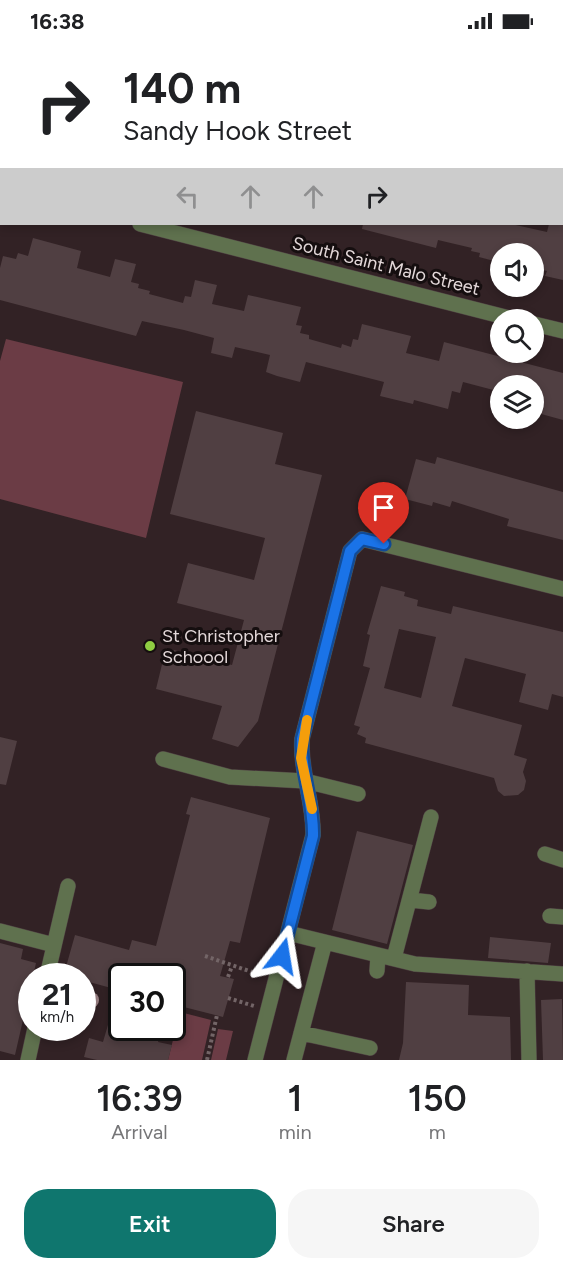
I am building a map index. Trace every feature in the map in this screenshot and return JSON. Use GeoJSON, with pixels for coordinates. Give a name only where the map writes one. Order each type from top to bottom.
{"type":"FeatureCollection","features":[{"type":"Feature","properties":{"kind":"street","name":"South Saint Malo Street"},"geometry":{"type":"LineString","coordinates":[[144,225],[490,313]]}},
{"type":"Feature","properties":{"kind":"street"},"geometry":{"type":"LineString","coordinates":[[544,326],[563,331]]}},
{"type":"Feature","properties":{"kind":"street"},"geometry":{"type":"LineString","coordinates":[[255,1060],[313,836],[313,816],[301,758],[302,739],[350,551],[362,539],[563,589]]}},
{"type":"Feature","properties":{"kind":"street"},"geometry":{"type":"LineString","coordinates":[[163,759],[230,777],[305,781],[358,794]]}},
{"type":"Feature","properties":{"kind":"street"},"geometry":{"type":"LineString","coordinates":[[394,958],[431,818]]}},
{"type":"Feature","properties":{"kind":"street"},"geometry":{"type":"LineString","coordinates":[[545,854],[563,860]]}},
{"type":"Feature","properties":{"kind":"street"},"geometry":{"type":"LineString","coordinates":[[50,963],[68,886]]}},
{"type":"Feature","properties":{"kind":"street"},"geometry":{"type":"LineString","coordinates":[[410,900],[429,902]]}},
{"type":"Feature","properties":{"kind":"street"},"geometry":{"type":"LineString","coordinates":[[0,932],[54,945]]}},
{"type":"Feature","properties":{"kind":"street"},"geometry":{"type":"LineString","coordinates":[[288,933],[415,964],[563,974]]}},
{"type":"Feature","properties":{"kind":"street"},"geometry":{"type":"LineString","coordinates":[[294,1060],[325,942]]}},
{"type":"Feature","properties":{"kind":"street"},"geometry":{"type":"LineString","coordinates":[[377,971],[378,955]]}},
{"type":"Feature","properties":{"kind":"street"},"geometry":{"type":"LineString","coordinates":[[527,972],[529,1060]]}},
{"type":"Feature","properties":{"kind":"street"},"geometry":{"type":"LineString","coordinates":[[301,1033],[370,1048]]}},
{"type":"Feature","properties":{"kind":"street"},"geometry":{"type":"LineString","coordinates":[[28,1060],[32,1041]]}},
{"type":"Feature","properties":{"kind":"path"},"geometry":{"type":"LineString","coordinates":[[205,956],[276,979]]}},
{"type":"Feature","properties":{"kind":"path"},"geometry":{"type":"LineString","coordinates":[[228,977],[232,966]]}},
{"type":"Feature","properties":{"kind":"path"},"geometry":{"type":"LineString","coordinates":[[228,998],[268,1010]]}},
{"type":"Feature","properties":{"kind":"path"},"geometry":{"type":"LineString","coordinates":[[207,1060],[217,1015]]}},
{"type":"Feature","properties":{"kind":"shaded area"},"geometry":{"type":"Polygon","coordinates":[[[6,339],[183,382],[146,538],[0,499],[0,361],[6,339]]]}},
{"type":"Feature","properties":{"kind":"shaded area"},"geometry":{"type":"Polygon","coordinates":[[[186,1014],[211,1020],[202,1060],[168,1060],[173,1041],[186,1041],[186,1014]]]}},
{"type":"Feature","properties":{"kind":"shaded area"},"geometry":{"type":"Polygon","coordinates":[[[218,1029],[233,1031],[226,1060],[211,1060],[218,1029]]]}},
{"type":"Feature","properties":{"kind":"building"},"geometry":{"type":"Polygon","coordinates":[[[363,225],[516,225],[547,232],[549,225],[563,225],[563,280],[545,276],[547,271],[544,270],[544,243],[490,243],[490,260],[479,257],[480,253],[471,251],[472,248],[438,240],[436,248],[362,229],[363,225]]]}},
{"type":"Feature","properties":{"kind":"building"},"geometry":{"type":"Polygon","coordinates":[[[33,238],[81,251],[77,268],[110,277],[115,259],[136,264],[131,282],[139,284],[138,288],[150,291],[149,294],[183,303],[185,296],[191,297],[195,280],[217,285],[212,304],[244,311],[248,295],[301,307],[296,325],[302,326],[300,333],[309,335],[309,339],[341,348],[342,344],[351,347],[353,339],[358,340],[362,324],[411,336],[406,353],[439,361],[444,342],[490,354],[490,363],[525,363],[563,373],[563,420],[544,415],[544,375],[490,375],[490,389],[463,382],[460,393],[452,391],[448,409],[414,400],[413,404],[380,396],[384,382],[306,362],[300,382],[277,376],[266,372],[270,355],[235,347],[232,358],[211,353],[214,338],[184,330],[142,321],[136,336],[0,300],[0,268],[3,256],[16,259],[18,253],[28,256],[33,238]]]}},
{"type":"Feature","properties":{"kind":"building"},"geometry":{"type":"Polygon","coordinates":[[[196,411],[283,433],[275,464],[322,475],[258,721],[238,747],[212,739],[222,706],[156,689],[166,648],[232,665],[244,620],[177,603],[188,563],[254,580],[265,538],[170,514],[196,411]]]}},
{"type":"Feature","properties":{"kind":"building"},"geometry":{"type":"Polygon","coordinates":[[[437,457],[563,492],[563,540],[507,526],[509,519],[452,501],[450,507],[433,502],[432,506],[405,499],[416,459],[435,464],[437,457]]]}},
{"type":"Feature","properties":{"kind":"building"},"geometry":{"type":"Polygon","coordinates":[[[381,586],[405,592],[404,596],[418,600],[417,606],[451,614],[453,606],[563,632],[563,697],[552,694],[548,710],[519,702],[526,674],[465,658],[452,706],[522,725],[514,755],[527,759],[523,772],[526,781],[524,790],[518,795],[504,796],[498,791],[494,778],[365,743],[366,738],[357,734],[360,727],[354,725],[370,668],[363,666],[370,635],[367,634],[381,586]],[[399,629],[384,688],[421,698],[436,637],[399,629]]]}},
{"type":"Feature","properties":{"kind":"building"},"geometry":{"type":"Polygon","coordinates":[[[0,737],[17,741],[6,785],[0,784],[0,737]]]}},
{"type":"Feature","properties":{"kind":"building"},"geometry":{"type":"Polygon","coordinates":[[[191,797],[270,818],[240,943],[230,941],[220,976],[234,979],[223,1017],[186,1008],[186,963],[108,963],[108,987],[96,984],[96,963],[67,963],[75,935],[129,950],[132,940],[156,946],[190,815],[186,814],[191,797]]]}},
{"type":"Feature","properties":{"kind":"building"},"geometry":{"type":"Polygon","coordinates":[[[357,831],[413,845],[387,944],[332,930],[357,831]]]}},
{"type":"Feature","properties":{"kind":"building"},"geometry":{"type":"Polygon","coordinates":[[[490,937],[551,943],[548,963],[488,958],[490,937]]]}},
{"type":"Feature","properties":{"kind":"building"},"geometry":{"type":"Polygon","coordinates":[[[0,943],[23,949],[21,959],[36,963],[18,963],[18,1041],[15,1055],[0,1051],[0,943]]]}},
{"type":"Feature","properties":{"kind":"building"},"geometry":{"type":"Polygon","coordinates":[[[406,982],[469,985],[468,1015],[510,1017],[511,1060],[399,1060],[403,1043],[406,982]]]}},
{"type":"Feature","properties":{"kind":"building"},"geometry":{"type":"Polygon","coordinates":[[[562,999],[563,1060],[543,1060],[541,1000],[562,999]]]}},
{"type":"Feature","properties":{"kind":"building"},"geometry":{"type":"Polygon","coordinates":[[[108,1025],[108,1041],[158,1041],[172,1045],[168,1060],[97,1060],[84,1057],[88,1041],[103,1042],[108,1025]]]}},
{"type":"Feature","properties":{"kind":"slow traffic"},"geometry":{"type":"LineString","coordinates":[[307,720],[302,739],[301,758],[312,809]]}},
{"type":"Feature","properties":{"kind":"place","name":"St Christopher Schoool"},"geometry":{"type":"Point","coordinates":[150,646]}},
{"type":"Feature","properties":{"kind":"route"},"geometry":{"type":"LineString","coordinates":[[282,956],[313,836],[313,816],[301,758],[302,739],[350,551],[362,539],[384,544]]}}]}
